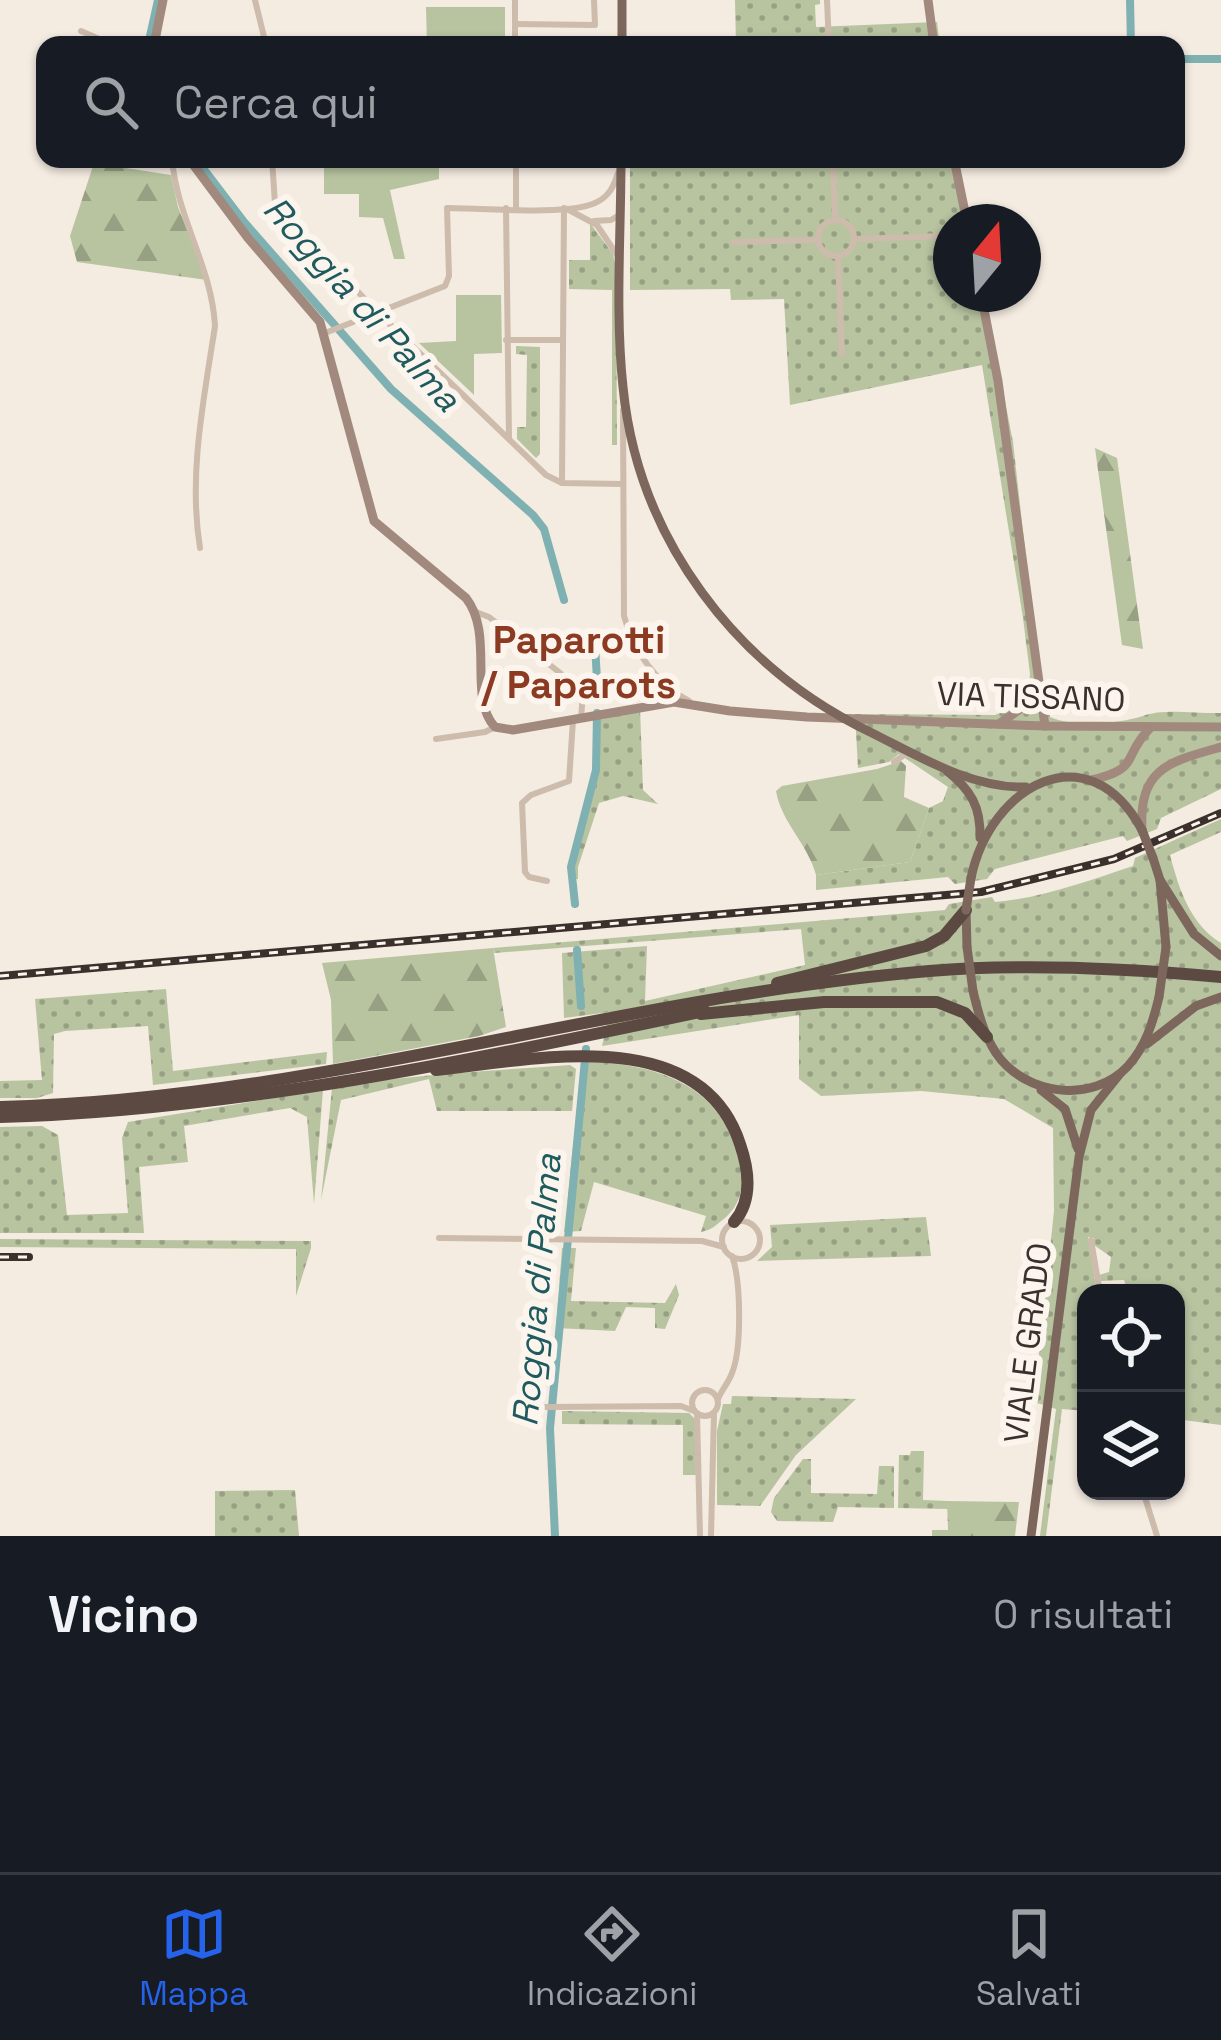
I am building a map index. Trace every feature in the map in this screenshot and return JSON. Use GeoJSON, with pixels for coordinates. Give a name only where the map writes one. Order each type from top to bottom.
{"type":"FeatureCollection","features":[{"type":"Feature","properties":{"kind":"highway"},"geometry":{"type":"LineString","coordinates":[[620,1017],[907,952],[936,941],[966,910]]}},
{"type":"Feature","properties":{"kind":"highway"},"geometry":{"type":"LineString","coordinates":[[0,1107],[223,1087],[823,983],[930,971],[1054,967],[1221,977]]}},
{"type":"Feature","properties":{"kind":"highway"},"geometry":{"type":"LineString","coordinates":[[0,1117],[95,1112],[353,1078],[823,989],[931,977],[1141,971]]}},
{"type":"Feature","properties":{"kind":"highway"},"geometry":{"type":"LineString","coordinates":[[658,1021],[768,1006],[926,1001],[958,1008],[987,1037]]}},
{"type":"Feature","properties":{"kind":"highway"},"geometry":{"type":"LineString","coordinates":[[353,1078],[586,1055],[644,1061],[678,1073],[723,1112],[738,1136],[747,1177],[745,1202],[729,1226]]}},
{"type":"Feature","properties":{"kind":"main road"},"geometry":{"type":"LineString","coordinates":[[622,0],[622,36]]}},
{"type":"Feature","properties":{"kind":"main road"},"geometry":{"type":"LineString","coordinates":[[621,168],[625,403],[648,494],[670,542],[698,588],[754,654],[839,717],[990,783],[1026,787],[1057,779],[1087,781],[1124,804],[1142,830],[1160,880],[1166,946],[1159,997],[1143,1047]]}},
{"type":"Feature","properties":{"kind":"main road"},"geometry":{"type":"LineString","coordinates":[[938,764],[971,794],[981,822],[966,910],[968,947],[973,991],[987,1037],[1005,1065],[1031,1084],[1053,1090],[1082,1089],[1119,1075],[1143,1047],[1196,1006],[1221,998]]}},
{"type":"Feature","properties":{"kind":"main road"},"geometry":{"type":"LineString","coordinates":[[980,844],[994,820],[1026,787]]}},
{"type":"Feature","properties":{"kind":"main road"},"geometry":{"type":"LineString","coordinates":[[1160,880],[1194,934],[1221,956]]}},
{"type":"Feature","properties":{"kind":"main road","name":"VIALE GRADO"},"geometry":{"type":"LineString","coordinates":[[1031,1536],[1079,1157],[1090,1110],[1119,1075]]}},
{"type":"Feature","properties":{"kind":"main road","name":"VIALE GRADO"},"geometry":{"type":"LineString","coordinates":[[1031,1084],[1065,1109],[1079,1157]]}},
{"type":"Feature","properties":{"kind":"street"},"geometry":{"type":"LineString","coordinates":[[156,36],[163,0]]}},
{"type":"Feature","properties":{"kind":"street"},"geometry":{"type":"LineString","coordinates":[[255,0],[264,36]]}},
{"type":"Feature","properties":{"kind":"street"},"geometry":{"type":"LineString","coordinates":[[514,0],[515,36]]}},
{"type":"Feature","properties":{"kind":"street"},"geometry":{"type":"LineString","coordinates":[[515,24],[595,25],[595,0]]}},
{"type":"Feature","properties":{"kind":"street"},"geometry":{"type":"LineString","coordinates":[[827,0],[829,36]]}},
{"type":"Feature","properties":{"kind":"street"},"geometry":{"type":"LineString","coordinates":[[928,0],[933,36]]}},
{"type":"Feature","properties":{"kind":"street"},"geometry":{"type":"LineString","coordinates":[[81,31],[92,36]]}},
{"type":"Feature","properties":{"kind":"street"},"geometry":{"type":"LineString","coordinates":[[173,168],[214,305],[196,461],[200,548]]}},
{"type":"Feature","properties":{"kind":"street"},"geometry":{"type":"LineString","coordinates":[[196,168],[327,332],[374,521],[466,598],[476,612],[485,707],[495,727],[436,739]]}},
{"type":"Feature","properties":{"kind":"street"},"geometry":{"type":"LineString","coordinates":[[273,168],[275,204],[378,313],[546,475],[562,483],[621,484]]}},
{"type":"Feature","properties":{"kind":"street"},"geometry":{"type":"LineString","coordinates":[[509,438],[506,340],[514,168]]}},
{"type":"Feature","properties":{"kind":"street"},"geometry":{"type":"LineString","coordinates":[[593,205],[613,189],[619,168]]}},
{"type":"Feature","properties":{"kind":"street"},"geometry":{"type":"LineString","coordinates":[[832,168],[835,220]]}},
{"type":"Feature","properties":{"kind":"street"},"geometry":{"type":"LineString","coordinates":[[956,168],[963,204]]}},
{"type":"Feature","properties":{"kind":"street"},"geometry":{"type":"LineString","coordinates":[[327,332],[447,283],[447,208],[593,205],[621,214]]}},
{"type":"Feature","properties":{"kind":"street"},"geometry":{"type":"LineString","coordinates":[[564,208],[600,222],[621,214]]}},
{"type":"Feature","properties":{"kind":"street"},"geometry":{"type":"LineString","coordinates":[[562,483],[564,208]]}},
{"type":"Feature","properties":{"kind":"street"},"geometry":{"type":"LineString","coordinates":[[590,220],[616,251],[622,275]]}},
{"type":"Feature","properties":{"kind":"street"},"geometry":{"type":"LineString","coordinates":[[818,240],[827,254],[838,256],[851,249],[851,228],[835,220]]}},
{"type":"Feature","properties":{"kind":"street"},"geometry":{"type":"LineString","coordinates":[[818,240],[825,225],[835,220]]}},
{"type":"Feature","properties":{"kind":"street"},"geometry":{"type":"LineString","coordinates":[[854,239],[933,237]]}},
{"type":"Feature","properties":{"kind":"street"},"geometry":{"type":"LineString","coordinates":[[734,242],[818,240]]}},
{"type":"Feature","properties":{"kind":"street"},"geometry":{"type":"LineString","coordinates":[[838,256],[842,354]]}},
{"type":"Feature","properties":{"kind":"street"},"geometry":{"type":"LineString","coordinates":[[985,312],[1046,726]]}},
{"type":"Feature","properties":{"kind":"street"},"geometry":{"type":"LineString","coordinates":[[506,340],[562,340]]}},
{"type":"Feature","properties":{"kind":"street"},"geometry":{"type":"LineString","coordinates":[[625,403],[621,598],[626,626],[661,680],[692,703]]}},
{"type":"Feature","properties":{"kind":"street"},"geometry":{"type":"LineString","coordinates":[[476,612],[489,616],[583,691],[568,781],[527,797],[520,810],[525,872],[547,881]]}},
{"type":"Feature","properties":{"kind":"street"},"geometry":{"type":"LineString","coordinates":[[999,724],[1027,704],[1039,679]]}},
{"type":"Feature","properties":{"kind":"street","name":"VIA TISSANO"},"geometry":{"type":"LineString","coordinates":[[495,727],[509,731],[660,702],[750,713],[1030,726],[1221,727]]}},
{"type":"Feature","properties":{"kind":"street"},"geometry":{"type":"LineString","coordinates":[[1027,704],[1030,726]]}},
{"type":"Feature","properties":{"kind":"street"},"geometry":{"type":"LineString","coordinates":[[1087,781],[1131,763],[1136,743],[1152,727]]}},
{"type":"Feature","properties":{"kind":"street"},"geometry":{"type":"LineString","coordinates":[[1119,728],[1136,743]]}},
{"type":"Feature","properties":{"kind":"street"},"geometry":{"type":"LineString","coordinates":[[1142,830],[1143,796],[1154,774],[1178,760],[1220,747]]}},
{"type":"Feature","properties":{"kind":"street"},"geometry":{"type":"LineString","coordinates":[[894,762],[910,751]]}},
{"type":"Feature","properties":{"kind":"street"},"geometry":{"type":"LineString","coordinates":[[702,1241],[729,1226],[752,1224],[760,1234],[759,1247],[738,1275]]}},
{"type":"Feature","properties":{"kind":"street"},"geometry":{"type":"LineString","coordinates":[[724,1247],[729,1226]]}},
{"type":"Feature","properties":{"kind":"street"},"geometry":{"type":"LineString","coordinates":[[439,1238],[702,1241],[724,1247],[738,1275],[735,1358],[714,1413],[711,1536]]}},
{"type":"Feature","properties":{"kind":"street"},"geometry":{"type":"LineString","coordinates":[[1090,1240],[1098,1284]]}},
{"type":"Feature","properties":{"kind":"street"},"geometry":{"type":"LineString","coordinates":[[732,1256],[750,1256]]}},
{"type":"Feature","properties":{"kind":"street"},"geometry":{"type":"LineString","coordinates":[[681,1406],[695,1393],[727,1382]]}},
{"type":"Feature","properties":{"kind":"street"},"geometry":{"type":"LineString","coordinates":[[706,1389],[718,1399]]}},
{"type":"Feature","properties":{"kind":"street"},"geometry":{"type":"LineString","coordinates":[[692,1400],[700,1536]]}},
{"type":"Feature","properties":{"kind":"street"},"geometry":{"type":"LineString","coordinates":[[549,1407],[681,1406],[696,1413],[714,1413]]}},
{"type":"Feature","properties":{"kind":"street"},"geometry":{"type":"LineString","coordinates":[[1146,1500],[1157,1536]]}},
{"type":"Feature","properties":{"kind":"green space"},"geometry":{"type":"Polygon","coordinates":[[[735,0],[820,0],[815,5],[816,27],[937,22],[939,36],[736,36],[735,0]]]}},
{"type":"Feature","properties":{"kind":"green space"},"geometry":{"type":"Polygon","coordinates":[[[426,7],[505,7],[505,36],[427,36],[426,7]]]}},
{"type":"Feature","properties":{"kind":"green space"},"geometry":{"type":"Polygon","coordinates":[[[92,168],[171,175],[178,207],[207,280],[77,262],[70,236],[92,168]]]}},
{"type":"Feature","properties":{"kind":"green space"},"geometry":{"type":"Polygon","coordinates":[[[324,168],[439,168],[439,179],[390,190],[405,259],[394,259],[383,218],[359,217],[359,194],[324,194],[324,168]]]}},
{"type":"Feature","properties":{"kind":"green space"},"geometry":{"type":"Polygon","coordinates":[[[630,168],[960,168],[967,204],[933,204],[933,312],[988,312],[1013,442],[1035,638],[1050,717],[1098,723],[1161,712],[1221,713],[1221,789],[1161,818],[1157,829],[1127,841],[1123,836],[995,869],[987,879],[955,884],[948,877],[816,890],[816,875],[910,862],[929,808],[943,801],[948,787],[899,754],[889,762],[858,768],[855,714],[995,715],[1018,706],[1028,691],[1030,674],[1023,618],[982,365],[790,405],[784,299],[731,300],[730,289],[630,290],[630,168]]]}},
{"type":"Feature","properties":{"kind":"green space"},"geometry":{"type":"Polygon","coordinates":[[[590,223],[613,254],[616,268],[617,445],[612,445],[612,290],[569,289],[569,260],[590,260],[590,223]]]}},
{"type":"Feature","properties":{"kind":"green space"},"geometry":{"type":"Polygon","coordinates":[[[456,295],[501,295],[502,353],[474,354],[474,395],[419,343],[456,341],[456,295]]]}},
{"type":"Feature","properties":{"kind":"green space"},"geometry":{"type":"Polygon","coordinates":[[[516,346],[540,347],[540,454],[536,458],[517,439],[517,427],[526,427],[527,355],[516,354],[516,346]]]}},
{"type":"Feature","properties":{"kind":"green space"},"geometry":{"type":"Polygon","coordinates":[[[1095,448],[1117,458],[1143,649],[1122,645],[1095,448]]]}},
{"type":"Feature","properties":{"kind":"green space"},"geometry":{"type":"Polygon","coordinates":[[[640,708],[643,790],[658,804],[623,796],[599,803],[578,879],[574,879],[573,867],[596,785],[598,719],[640,708]]]}},
{"type":"Feature","properties":{"kind":"green space"},"geometry":{"type":"Polygon","coordinates":[[[901,761],[906,766],[904,797],[929,808],[910,862],[816,875],[776,791],[901,761]]]}},
{"type":"Feature","properties":{"kind":"green space"},"geometry":{"type":"Polygon","coordinates":[[[1221,819],[1221,832],[1170,855],[1194,916],[1221,943],[1221,1425],[1185,1420],[1185,1284],[1101,1281],[1099,1275],[1109,1272],[1111,1257],[1088,1237],[1096,1284],[1077,1284],[1077,1410],[1062,1409],[1046,1536],[1040,1536],[1056,1409],[1037,1403],[1036,1383],[1054,1211],[1053,1128],[1004,1099],[921,1091],[821,1096],[799,1079],[799,1015],[602,1046],[610,1012],[564,1018],[562,953],[647,946],[645,1001],[805,965],[801,929],[494,953],[493,948],[945,910],[949,904],[992,897],[995,902],[1013,900],[1065,888],[1133,866],[1135,858],[1221,819]]]}},
{"type":"Feature","properties":{"kind":"green space"},"geometry":{"type":"Polygon","coordinates":[[[493,948],[506,1027],[333,1064],[331,1000],[322,963],[493,948]]]}},
{"type":"Feature","properties":{"kind":"green space"},"geometry":{"type":"Polygon","coordinates":[[[166,989],[173,1071],[327,1052],[326,1064],[153,1085],[148,1026],[65,1031],[54,1034],[53,1093],[0,1098],[0,1081],[42,1080],[35,999],[166,989]]]}},
{"type":"Feature","properties":{"kind":"green space"},"geometry":{"type":"Polygon","coordinates":[[[582,1062],[658,1073],[686,1085],[711,1105],[732,1136],[742,1171],[742,1189],[725,1218],[701,1232],[706,1216],[594,1182],[581,1231],[564,1232],[582,1062]]]}},
{"type":"Feature","properties":{"kind":"green space"},"geometry":{"type":"Polygon","coordinates":[[[570,1065],[576,1069],[572,1111],[437,1111],[429,1079],[341,1100],[321,1200],[332,1088],[570,1065]]]}},
{"type":"Feature","properties":{"kind":"green space"},"geometry":{"type":"Polygon","coordinates":[[[323,1090],[314,1204],[307,1117],[290,1108],[184,1126],[188,1162],[139,1167],[144,1233],[0,1233],[0,1127],[42,1126],[58,1135],[67,1215],[128,1213],[122,1138],[128,1122],[323,1090]]]}},
{"type":"Feature","properties":{"kind":"green space"},"geometry":{"type":"Polygon","coordinates":[[[926,1217],[931,1256],[757,1261],[772,1247],[770,1225],[926,1217]]]}},
{"type":"Feature","properties":{"kind":"green space"},"geometry":{"type":"Polygon","coordinates":[[[0,1239],[311,1241],[311,1248],[296,1296],[296,1249],[0,1247],[0,1239]]]}},
{"type":"Feature","properties":{"kind":"green space"},"geometry":{"type":"Polygon","coordinates":[[[562,1248],[576,1248],[571,1301],[665,1303],[676,1284],[679,1295],[665,1329],[655,1328],[655,1308],[626,1307],[615,1331],[556,1328],[562,1248]]]}},
{"type":"Feature","properties":{"kind":"green space"},"geometry":{"type":"Polygon","coordinates":[[[732,1396],[856,1399],[796,1455],[760,1506],[717,1505],[717,1431],[723,1404],[731,1404],[732,1396]]]}},
{"type":"Feature","properties":{"kind":"green space"},"geometry":{"type":"Polygon","coordinates":[[[562,1411],[689,1413],[695,1419],[696,1475],[683,1475],[683,1425],[562,1424],[562,1411]]]}},
{"type":"Feature","properties":{"kind":"green space"},"geometry":{"type":"Polygon","coordinates":[[[924,1451],[923,1500],[947,1501],[948,1509],[898,1508],[899,1455],[924,1451]]]}},
{"type":"Feature","properties":{"kind":"green space"},"geometry":{"type":"Polygon","coordinates":[[[803,1459],[811,1459],[811,1493],[877,1494],[879,1466],[894,1466],[894,1508],[838,1507],[833,1522],[777,1521],[771,1512],[774,1498],[803,1459]]]}},
{"type":"Feature","properties":{"kind":"green space"},"geometry":{"type":"Polygon","coordinates":[[[295,1490],[299,1536],[215,1536],[215,1491],[295,1490]]]}},
{"type":"Feature","properties":{"kind":"green space"},"geometry":{"type":"Polygon","coordinates":[[[947,1501],[1019,1502],[1015,1536],[932,1536],[932,1530],[948,1530],[947,1501]]]}},
{"type":"Feature","properties":{"kind":"waterway","name":"Roggia di Palma"},"geometry":{"type":"LineString","coordinates":[[150,36],[158,0]]}},
{"type":"Feature","properties":{"kind":"waterway"},"geometry":{"type":"LineString","coordinates":[[1130,0],[1131,36]]}},
{"type":"Feature","properties":{"kind":"waterway"},"geometry":{"type":"LineString","coordinates":[[1185,59],[1221,59]]}},
{"type":"Feature","properties":{"kind":"waterway","name":"Roggia di Palma"},"geometry":{"type":"LineString","coordinates":[[203,168],[244,222],[391,389],[533,515],[544,529],[564,600]]}},
{"type":"Feature","properties":{"kind":"waterway","name":"Roggia di Palma"},"geometry":{"type":"LineString","coordinates":[[589,638],[595,645],[598,697]]}},
{"type":"Feature","properties":{"kind":"waterway","name":"Roggia di Palma"},"geometry":{"type":"LineString","coordinates":[[575,904],[571,867],[596,770],[597,713]]}},
{"type":"Feature","properties":{"kind":"waterway","name":"Roggia di Palma"},"geometry":{"type":"LineString","coordinates":[[577,950],[581,1006]]}},
{"type":"Feature","properties":{"kind":"waterway","name":"Roggia di Palma"},"geometry":{"type":"LineString","coordinates":[[555,1536],[550,1428],[586,1049]]}},
{"type":"Feature","properties":{"kind":"railway"},"geometry":{"type":"LineString","coordinates":[[0,976],[981,892],[1114,859],[1221,813]]}},
{"type":"Feature","properties":{"kind":"railway"},"geometry":{"type":"LineString","coordinates":[[0,1257],[29,1257]]}},
{"type":"Feature","properties":{"kind":"district","name":"Paparotti / Paparots"},"geometry":{"type":"Point","coordinates":[579,662]}}]}
